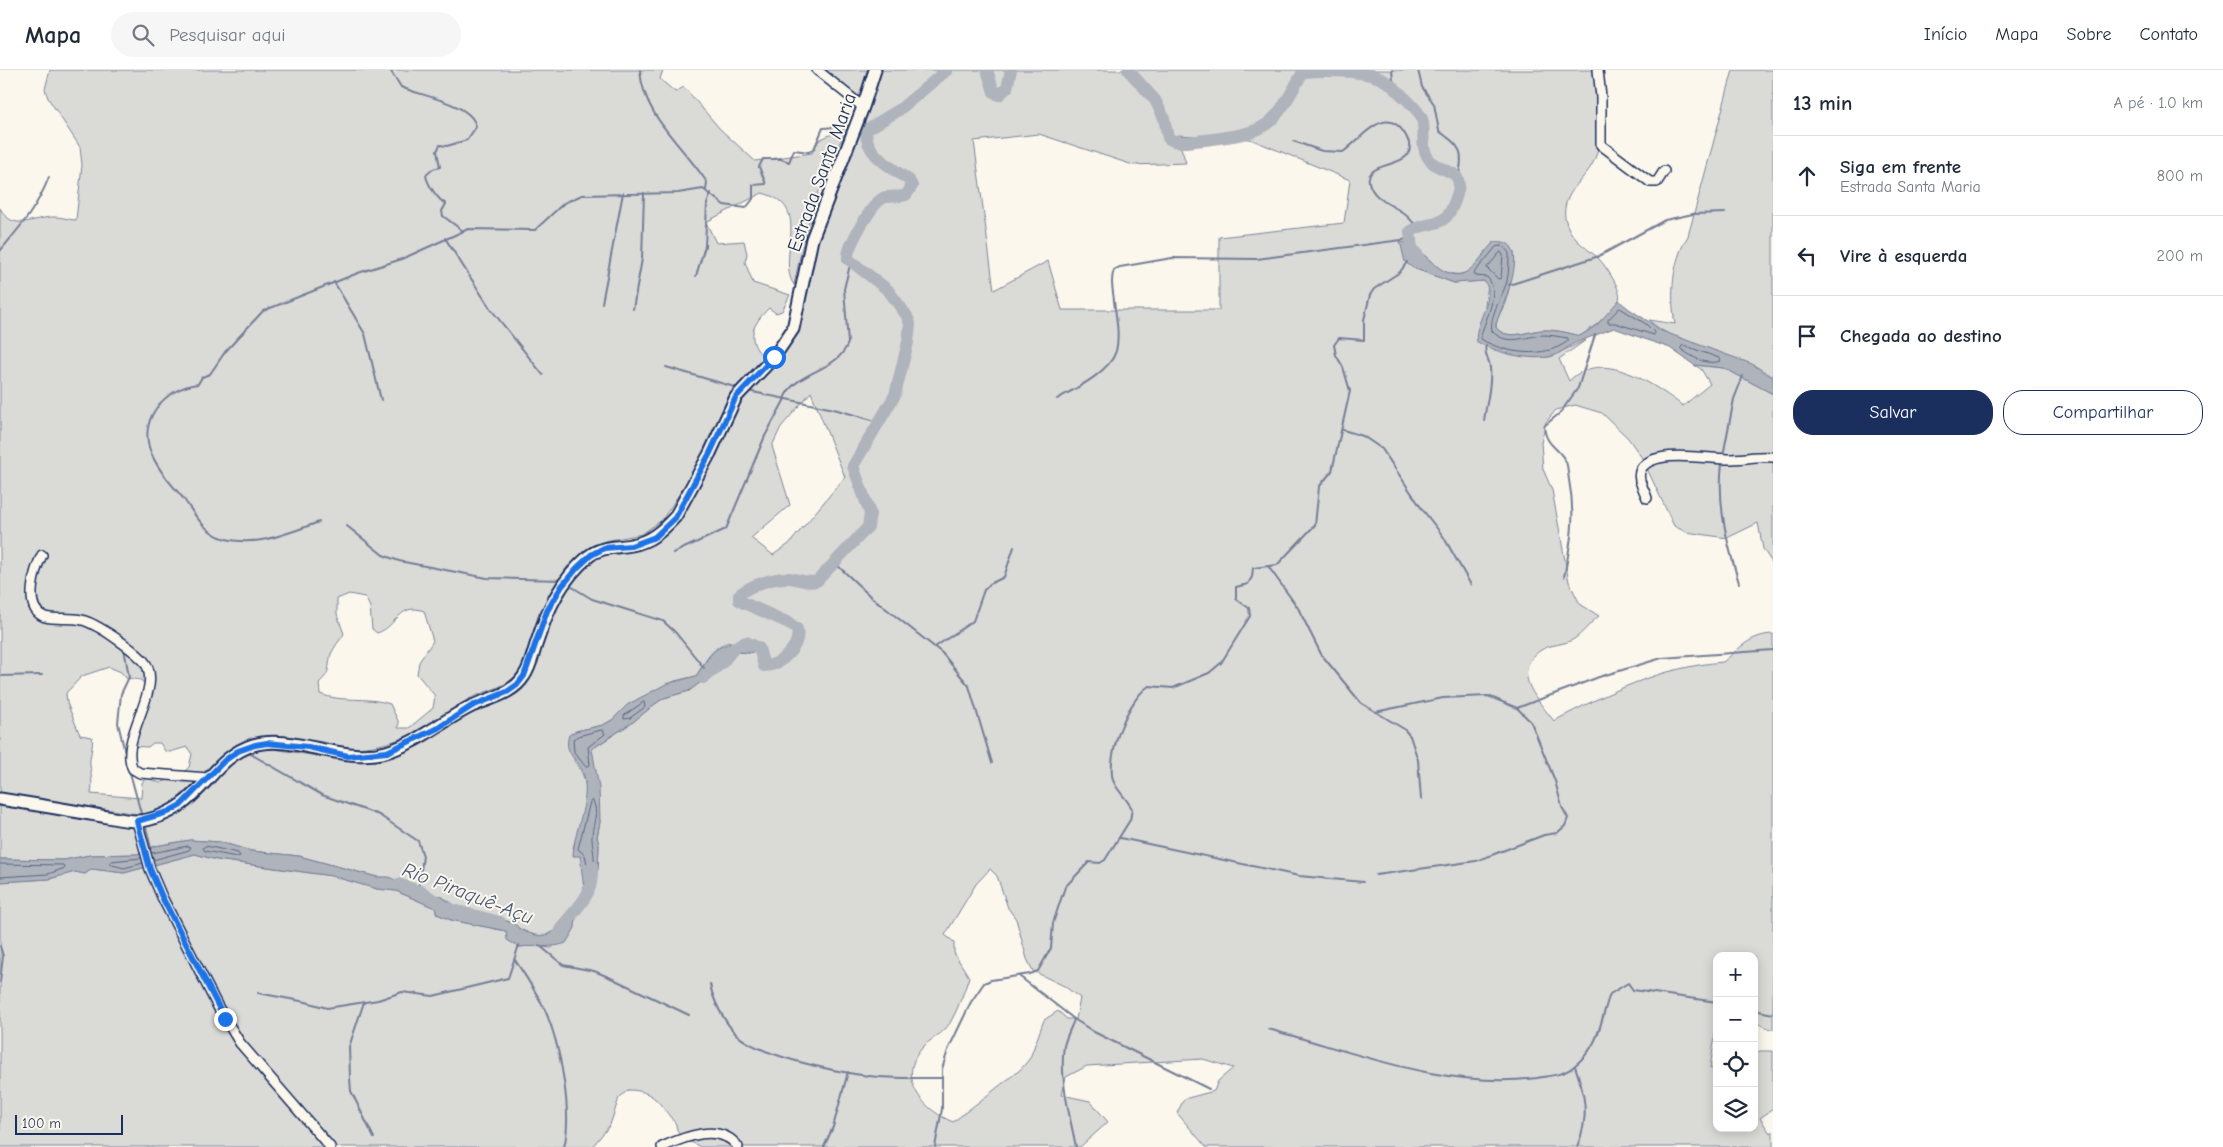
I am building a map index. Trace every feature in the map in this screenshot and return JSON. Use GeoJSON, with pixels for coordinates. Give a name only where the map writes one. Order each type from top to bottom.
{"type":"FeatureCollection","features":[{"type":"Feature","properties":{"kind":"street"},"geometry":{"type":"LineString","coordinates":[[817,70],[863,107]]}},
{"type":"Feature","properties":{"kind":"street","name":"Estrada Santa Maria"},"geometry":{"type":"LineString","coordinates":[[0,799],[137,821],[168,812],[181,805],[238,751],[267,743],[308,747],[348,756],[387,752],[424,735],[472,706],[517,685],[524,676],[547,611],[562,586],[591,555],[604,548],[631,546],[644,542],[655,537],[675,518],[710,453],[736,397],[786,343],[793,329],[812,239],[863,107],[875,70]]}},
{"type":"Feature","properties":{"kind":"street"},"geometry":{"type":"LineString","coordinates":[[1598,70],[1602,97],[1600,145],[1650,182],[1657,182],[1664,171]]}},
{"type":"Feature","properties":{"kind":"street"},"geometry":{"type":"LineString","coordinates":[[1647,498],[1640,480],[1640,474],[1644,466],[1656,459],[1680,456],[1722,459],[1773,457]]}},
{"type":"Feature","properties":{"kind":"street"},"geometry":{"type":"LineString","coordinates":[[42,555],[32,579],[33,604],[39,614],[45,617],[82,620],[94,625],[135,654],[146,666],[149,686],[129,751],[133,769],[140,773],[208,778]]}},
{"type":"Feature","properties":{"kind":"street"},"geometry":{"type":"LineString","coordinates":[[137,821],[150,869],[176,927],[218,1007],[240,1042],[330,1147]]}},
{"type":"Feature","properties":{"kind":"street"},"geometry":{"type":"LineString","coordinates":[[662,1147],[697,1135],[714,1133],[722,1135],[738,1147]]}},
{"type":"Feature","properties":{"kind":"shaded area"},"geometry":{"type":"Polygon","coordinates":[[[50,70],[663,70],[660,79],[675,92],[684,87],[720,129],[755,161],[812,153],[819,140],[849,126],[830,164],[815,203],[794,285],[789,274],[788,261],[791,233],[790,220],[787,209],[778,200],[762,193],[706,222],[716,243],[744,241],[747,254],[745,262],[753,283],[790,295],[782,311],[776,313],[769,308],[754,328],[753,338],[756,348],[767,357],[732,393],[690,478],[662,520],[642,534],[605,541],[591,547],[567,567],[539,613],[521,669],[511,680],[469,699],[418,731],[391,742],[351,748],[331,748],[251,740],[235,747],[222,756],[174,801],[144,815],[0,793],[0,208],[6,216],[18,222],[48,217],[76,220],[82,165],[80,147],[48,98],[45,89],[50,70]],[[349,594],[337,599],[337,614],[344,634],[335,646],[327,672],[319,683],[320,694],[328,697],[372,700],[390,704],[399,723],[398,728],[409,728],[433,708],[435,696],[417,674],[419,662],[433,641],[424,611],[416,609],[403,612],[389,626],[377,633],[372,629],[370,607],[365,597],[349,594]],[[109,667],[82,676],[66,693],[67,703],[80,735],[92,737],[90,762],[91,794],[141,798],[142,783],[146,777],[160,783],[168,780],[170,774],[182,774],[189,767],[192,754],[187,747],[170,752],[165,751],[160,743],[153,743],[148,747],[128,746],[145,685],[141,680],[126,678],[121,672],[109,667]]]}},
{"type":"Feature","properties":{"kind":"shaded area"},"geometry":{"type":"Polygon","coordinates":[[[825,70],[867,70],[858,101],[825,70]]]}},
{"type":"Feature","properties":{"kind":"shaded area"},"geometry":{"type":"Polygon","coordinates":[[[878,70],[1599,70],[1601,121],[1598,147],[1590,168],[1569,196],[1566,203],[1565,217],[1569,230],[1600,260],[1616,284],[1619,300],[1608,315],[1580,336],[1545,330],[1513,335],[1501,332],[1496,328],[1496,324],[1509,290],[1514,252],[1494,242],[1474,266],[1464,273],[1450,273],[1443,270],[1420,251],[1413,268],[1454,283],[1484,281],[1488,285],[1485,305],[1490,349],[1532,357],[1549,357],[1586,340],[1559,359],[1569,381],[1582,371],[1597,367],[1612,368],[1642,379],[1683,406],[1710,384],[1701,369],[1694,365],[1724,368],[1773,394],[1773,564],[1763,549],[1758,523],[1727,538],[1686,532],[1674,526],[1642,458],[1628,438],[1602,413],[1575,405],[1556,410],[1546,422],[1541,443],[1543,469],[1552,490],[1569,582],[1580,604],[1599,616],[1574,639],[1541,650],[1527,667],[1527,677],[1534,695],[1554,721],[1615,691],[1657,675],[1678,669],[1723,662],[1740,647],[1752,640],[1773,634],[1773,1030],[1758,1024],[1758,952],[1713,952],[1713,1049],[1710,1068],[1713,1067],[1713,1132],[1758,1132],[1758,1052],[1773,1051],[1773,1109],[1760,1118],[1770,1133],[1773,1131],[1773,1147],[1206,1147],[1177,1113],[1184,1099],[1214,1091],[1218,1081],[1233,1068],[1203,1059],[1087,1066],[1066,1077],[1062,1095],[1090,1101],[1108,1122],[1080,1147],[700,1147],[681,1136],[676,1124],[651,1096],[628,1090],[619,1098],[610,1125],[592,1147],[0,1147],[0,882],[49,879],[75,872],[85,874],[92,869],[124,873],[195,854],[217,860],[332,876],[377,889],[396,891],[435,908],[437,914],[451,920],[506,931],[519,947],[552,948],[565,917],[552,932],[536,935],[490,915],[484,917],[465,912],[442,897],[418,892],[390,879],[299,856],[251,851],[220,842],[190,840],[155,846],[138,854],[90,855],[64,860],[0,859],[0,803],[151,824],[179,812],[233,759],[253,751],[274,749],[342,760],[359,759],[454,720],[511,692],[544,627],[575,574],[596,556],[660,536],[739,402],[786,349],[812,245],[878,70]],[[1039,134],[974,141],[994,290],[1048,261],[1062,310],[1219,310],[1219,237],[1344,223],[1350,180],[1250,139],[1177,135],[1186,163],[1133,165],[1039,134]],[[811,392],[781,427],[772,446],[790,505],[751,538],[773,555],[789,544],[845,477],[811,392]],[[731,642],[725,643],[714,650],[696,676],[675,681],[638,699],[603,725],[576,731],[574,761],[585,781],[586,792],[583,814],[573,848],[580,855],[585,889],[595,879],[598,869],[599,845],[597,837],[600,822],[592,749],[633,722],[664,698],[689,691],[710,675],[724,654],[729,651],[749,653],[758,650],[731,642]],[[990,869],[976,884],[945,935],[954,942],[954,953],[969,977],[967,983],[950,1023],[924,1046],[916,1057],[912,1069],[912,1080],[922,1100],[931,1109],[953,1122],[1021,1069],[1030,1058],[1044,1020],[1058,1011],[1067,1019],[1076,1019],[1080,998],[1064,986],[1033,971],[1027,959],[1016,919],[1008,908],[997,876],[990,869]]]}},
{"type":"Feature","properties":{"kind":"shaded area"},"geometry":{"type":"Polygon","coordinates":[[[1733,70],[1773,70],[1773,377],[1738,360],[1673,336],[1649,320],[1675,324],[1673,290],[1676,267],[1688,236],[1733,70]]]}},
{"type":"Feature","properties":{"kind":"water"},"geometry":{"type":"Polygon","coordinates":[[[1400,241],[1413,246],[1439,268],[1453,274],[1461,274],[1468,271],[1494,242],[1506,243],[1513,250],[1515,260],[1509,288],[1496,324],[1496,328],[1501,332],[1513,335],[1549,330],[1580,336],[1597,325],[1619,300],[1659,330],[1752,364],[1773,377],[1773,394],[1724,368],[1694,365],[1670,348],[1614,328],[1575,343],[1559,353],[1548,357],[1521,356],[1485,346],[1477,342],[1476,335],[1487,303],[1488,288],[1484,281],[1454,283],[1413,268],[1405,262],[1400,241]]]}},
{"type":"Feature","properties":{"kind":"water"},"geometry":{"type":"Polygon","coordinates":[[[741,641],[755,645],[758,650],[749,653],[729,651],[724,654],[710,675],[689,691],[664,698],[633,722],[592,749],[599,788],[598,869],[595,879],[584,889],[580,856],[573,856],[585,797],[585,786],[582,770],[568,748],[569,735],[576,731],[603,725],[612,720],[627,705],[666,684],[696,676],[718,648],[741,641]]]}},
{"type":"Feature","properties":{"kind":"water"},"geometry":{"type":"Polygon","coordinates":[[[190,840],[220,842],[251,851],[299,856],[377,877],[389,877],[422,894],[441,896],[451,904],[481,918],[490,915],[536,935],[552,932],[565,917],[576,917],[575,928],[566,943],[519,947],[507,940],[506,931],[451,920],[437,914],[435,908],[396,891],[377,889],[332,876],[217,860],[195,854],[124,873],[92,869],[85,874],[75,872],[49,879],[0,882],[0,859],[64,860],[90,855],[138,854],[155,846],[190,840]]]}},
{"type":"Feature","properties":{"kind":"waterway"},"geometry":{"type":"LineString","coordinates":[[390,70],[401,87],[455,106],[473,119],[476,127],[467,140],[447,146],[440,145],[437,151],[440,167],[433,169],[426,175],[433,191],[446,204],[442,211],[443,216],[463,231]]}},
{"type":"Feature","properties":{"kind":"waterway"},"geometry":{"type":"LineString","coordinates":[[640,70],[643,86],[655,115],[707,182],[706,190]]}},
{"type":"Feature","properties":{"kind":"waterway","name":"Rio Piraquê-Açu"},"geometry":{"type":"LineString","coordinates":[[703,678],[722,663],[735,647],[746,642],[759,648],[764,666],[777,663],[783,659],[796,642],[797,629],[789,623],[744,603],[739,600],[739,595],[763,582],[777,579],[789,578],[806,582],[817,581],[868,527],[870,513],[853,466],[895,395],[908,342],[910,324],[907,316],[888,290],[848,259],[848,253],[855,236],[878,202],[886,197],[906,195],[912,186],[909,180],[880,160],[874,153],[867,139],[866,130],[899,110],[947,70]]}},
{"type":"Feature","properties":{"kind":"waterway","name":"Rio Piraquê-Açu"},"geometry":{"type":"LineString","coordinates":[[987,70],[994,92],[999,95],[1007,88],[1011,70]]}},
{"type":"Feature","properties":{"kind":"waterway","name":"Rio Piraquê-Açu"},"geometry":{"type":"LineString","coordinates":[[1128,70],[1155,100],[1164,118],[1168,138],[1181,142],[1243,134],[1267,124],[1284,105],[1303,72],[1333,71],[1357,73],[1377,77],[1388,83],[1421,116],[1427,156],[1433,163],[1457,177],[1459,184],[1451,210],[1443,220],[1410,232],[1412,248],[1419,257]]}},
{"type":"Feature","properties":{"kind":"waterway"},"geometry":{"type":"LineString","coordinates":[[1392,70],[1394,88]]}},
{"type":"Feature","properties":{"kind":"waterway"},"geometry":{"type":"LineString","coordinates":[[1418,70],[1422,87],[1434,104],[1439,131],[1457,146],[1461,155],[1458,178]]}},
{"type":"Feature","properties":{"kind":"waterway"},"geometry":{"type":"LineString","coordinates":[[1293,141],[1322,151],[1343,152],[1374,126],[1383,122],[1391,122],[1399,127],[1407,138],[1410,148],[1407,155],[1401,160],[1375,170],[1370,175],[1369,182],[1371,188],[1378,196],[1404,214],[1419,228]]}},
{"type":"Feature","properties":{"kind":"waterway"},"geometry":{"type":"LineString","coordinates":[[319,522],[284,535],[260,540],[235,541],[216,535],[205,527],[170,483],[155,461],[148,442],[148,430],[156,408],[174,392],[198,384],[202,377],[210,374],[225,352],[263,311],[358,273],[402,259],[468,229],[535,230],[564,203],[582,195],[678,193],[703,189],[724,205],[746,208],[753,199],[753,185],[766,184],[759,167],[763,159],[781,159],[789,162],[794,150],[809,152],[814,149],[823,128],[851,126]]}},
{"type":"Feature","properties":{"kind":"waterway","name":"Rio Piraquê-Açu"},"geometry":{"type":"LineString","coordinates":[[860,128],[867,129]]}},
{"type":"Feature","properties":{"kind":"waterway"},"geometry":{"type":"LineString","coordinates":[[0,251],[22,225],[34,207],[49,177]]}},
{"type":"Feature","properties":{"kind":"waterway"},"geometry":{"type":"LineString","coordinates":[[602,303],[623,193]]}},
{"type":"Feature","properties":{"kind":"waterway"},"geometry":{"type":"LineString","coordinates":[[633,309],[642,259],[644,193]]}},
{"type":"Feature","properties":{"kind":"waterway"},"geometry":{"type":"LineString","coordinates":[[696,276],[705,246],[707,204],[711,193]]}},
{"type":"Feature","properties":{"kind":"waterway"},"geometry":{"type":"LineString","coordinates":[[1509,285],[1599,256],[1665,220],[1693,214],[1725,213]]}},
{"type":"Feature","properties":{"kind":"waterway"},"geometry":{"type":"LineString","coordinates":[[445,238],[490,308],[543,375]]}},
{"type":"Feature","properties":{"kind":"waterway"},"geometry":{"type":"LineString","coordinates":[[1057,399],[1099,373],[1107,366],[1116,351],[1118,332],[1112,278],[1114,270],[1120,267],[1172,258],[1257,259],[1409,239]]}},
{"type":"Feature","properties":{"kind":"waterway"},"geometry":{"type":"LineString","coordinates":[[784,399],[789,389],[806,376],[835,360],[843,353],[848,343],[844,289],[851,261]]}},
{"type":"Feature","properties":{"kind":"waterway"},"geometry":{"type":"LineString","coordinates":[[935,1147],[942,1109],[942,1069],[948,1050],[971,1002],[984,983],[1038,971],[1051,948],[1053,923],[1065,887],[1089,862],[1100,863],[1105,860],[1130,820],[1132,809],[1114,784],[1112,769],[1120,728],[1134,703],[1149,686],[1173,688],[1209,673],[1221,663],[1250,616],[1249,608],[1236,599],[1236,587],[1248,584],[1252,577],[1253,568],[1277,565],[1315,525],[1319,487],[1332,471],[1350,391],[1334,345],[1339,338],[1364,340],[1364,320],[1370,295],[1374,289],[1400,272],[1407,262]]}},
{"type":"Feature","properties":{"kind":"waterway"},"geometry":{"type":"LineString","coordinates":[[334,282],[365,334],[381,400]]}},
{"type":"Feature","properties":{"kind":"waterway"},"geometry":{"type":"LineString","coordinates":[[1564,577],[1572,529],[1572,505],[1568,468],[1563,457],[1547,438],[1544,426],[1560,413],[1578,388],[1595,335]]}},
{"type":"Feature","properties":{"kind":"waterway"},"geometry":{"type":"LineString","coordinates":[[1484,421],[1490,388],[1490,365],[1485,351],[1486,345]]}},
{"type":"Feature","properties":{"kind":"waterway"},"geometry":{"type":"LineString","coordinates":[[666,367],[738,388]]}},
{"type":"Feature","properties":{"kind":"waterway"},"geometry":{"type":"LineString","coordinates":[[1723,456],[1734,399],[1743,376]]}},
{"type":"Feature","properties":{"kind":"waterway"},"geometry":{"type":"LineString","coordinates":[[748,391],[834,409],[879,422]]}},
{"type":"Feature","properties":{"kind":"waterway"},"geometry":{"type":"LineString","coordinates":[[673,553],[726,529],[765,436],[785,399]]}},
{"type":"Feature","properties":{"kind":"waterway"},"geometry":{"type":"LineString","coordinates":[[1343,430],[1363,436],[1382,449],[1422,509],[1443,536],[1471,585]]}},
{"type":"Feature","properties":{"kind":"waterway"},"geometry":{"type":"LineString","coordinates":[[1722,463],[1721,494],[1724,524],[1739,583]]}},
{"type":"Feature","properties":{"kind":"waterway"},"geometry":{"type":"LineString","coordinates":[[347,526],[383,555],[399,561],[487,578],[561,580]]}},
{"type":"Feature","properties":{"kind":"waterway"},"geometry":{"type":"LineString","coordinates":[[935,647],[973,621],[984,590],[990,584],[1004,577],[1014,547]]}},
{"type":"Feature","properties":{"kind":"waterway"},"geometry":{"type":"LineString","coordinates":[[835,563],[870,596],[942,653],[969,686],[992,763]]}},
{"type":"Feature","properties":{"kind":"waterway"},"geometry":{"type":"LineString","coordinates":[[1268,566],[1298,608],[1321,654],[1361,703],[1404,729],[1410,736],[1418,760],[1421,799]]}},
{"type":"Feature","properties":{"kind":"waterway"},"geometry":{"type":"LineString","coordinates":[[569,585],[592,599],[663,621],[676,633],[704,668]]}},
{"type":"Feature","properties":{"kind":"waterway"},"geometry":{"type":"LineString","coordinates":[[124,648],[129,677],[121,694],[118,723],[126,757]]}},
{"type":"Feature","properties":{"kind":"waterway"},"geometry":{"type":"LineString","coordinates":[[1517,708],[1599,677],[1662,658],[1773,650]]}},
{"type":"Feature","properties":{"kind":"waterway"},"geometry":{"type":"LineString","coordinates":[[0,676],[42,675]]}},
{"type":"Feature","properties":{"kind":"waterway"},"geometry":{"type":"LineString","coordinates":[[1375,712],[1443,698],[1488,696],[1517,708],[1531,722],[1555,781],[1562,807],[1568,818],[1565,826],[1557,833],[1544,835],[1476,861],[1376,875]]}},
{"type":"Feature","properties":{"kind":"waterway"},"geometry":{"type":"LineString","coordinates":[[249,753],[322,795],[379,815],[418,841],[423,856],[418,891]]}},
{"type":"Feature","properties":{"kind":"waterway"},"geometry":{"type":"LineString","coordinates":[[129,769],[142,817]]}},
{"type":"Feature","properties":{"kind":"waterway"},"geometry":{"type":"LineString","coordinates":[[145,824],[151,848]]}},
{"type":"Feature","properties":{"kind":"waterway"},"geometry":{"type":"LineString","coordinates":[[1120,838],[1299,876],[1363,882]]}},
{"type":"Feature","properties":{"kind":"waterway","name":"Rio Piraquê-Açu"},"geometry":{"type":"LineString","coordinates":[[560,930],[587,894],[592,877],[592,866]]}},
{"type":"Feature","properties":{"kind":"waterway","name":"Rio Piraquê-Açu"},"geometry":{"type":"LineString","coordinates":[[398,884],[422,892],[446,908],[500,922]]}},
{"type":"Feature","properties":{"kind":"waterway"},"geometry":{"type":"LineString","coordinates":[[258,993],[327,1008],[378,1000],[402,992],[433,996],[508,978],[519,945]]}},
{"type":"Feature","properties":{"kind":"waterway"},"geometry":{"type":"LineString","coordinates":[[539,945],[563,965],[594,971],[689,1015]]}},
{"type":"Feature","properties":{"kind":"waterway"},"geometry":{"type":"LineString","coordinates":[[0,946],[3,956],[0,982]]}},
{"type":"Feature","properties":{"kind":"waterway"},"geometry":{"type":"LineString","coordinates":[[515,960],[542,1004],[556,1041],[566,1097],[567,1116],[564,1147]]}},
{"type":"Feature","properties":{"kind":"waterway"},"geometry":{"type":"LineString","coordinates":[[1019,976],[1074,1019],[1094,1032],[1209,1089]]}},
{"type":"Feature","properties":{"kind":"waterway"},"geometry":{"type":"LineString","coordinates":[[1268,1029],[1367,1058],[1435,1074],[1469,1079],[1537,1078],[1565,1072],[1582,1059],[1589,1051],[1598,1034],[1610,994],[1628,983],[1633,990],[1713,1001]]}},
{"type":"Feature","properties":{"kind":"waterway"},"geometry":{"type":"LineString","coordinates":[[710,984],[716,1004],[736,1034],[747,1042],[779,1056],[819,1067],[869,1076],[941,1078]]}},
{"type":"Feature","properties":{"kind":"waterway"},"geometry":{"type":"LineString","coordinates":[[364,1002],[349,1047],[350,1078],[351,1091],[374,1138]]}},
{"type":"Feature","properties":{"kind":"waterway"},"geometry":{"type":"LineString","coordinates":[[1758,1011],[1773,1014]]}},
{"type":"Feature","properties":{"kind":"waterway"},"geometry":{"type":"LineString","coordinates":[[1074,1020],[1064,1046],[1063,1070],[1076,1147]]}},
{"type":"Feature","properties":{"kind":"waterway"},"geometry":{"type":"LineString","coordinates":[[1575,1066],[1585,1106],[1584,1125],[1577,1147]]}},
{"type":"Feature","properties":{"kind":"waterway"},"geometry":{"type":"LineString","coordinates":[[824,1147],[833,1127],[848,1072]]}},
{"type":"Feature","properties":{"kind":"route"},"geometry":{"type":"LineString","coordinates":[[225,1019],[162,897],[150,869],[137,821],[152,818],[181,805],[194,794],[224,761],[238,751],[267,743],[308,747],[348,756],[387,752],[417,739],[472,706],[507,692],[517,685],[529,666],[547,611],[562,586],[591,555],[604,548],[631,546],[644,542],[655,537],[675,518],[710,453],[736,397],[746,384],[774,357]]}}]}
